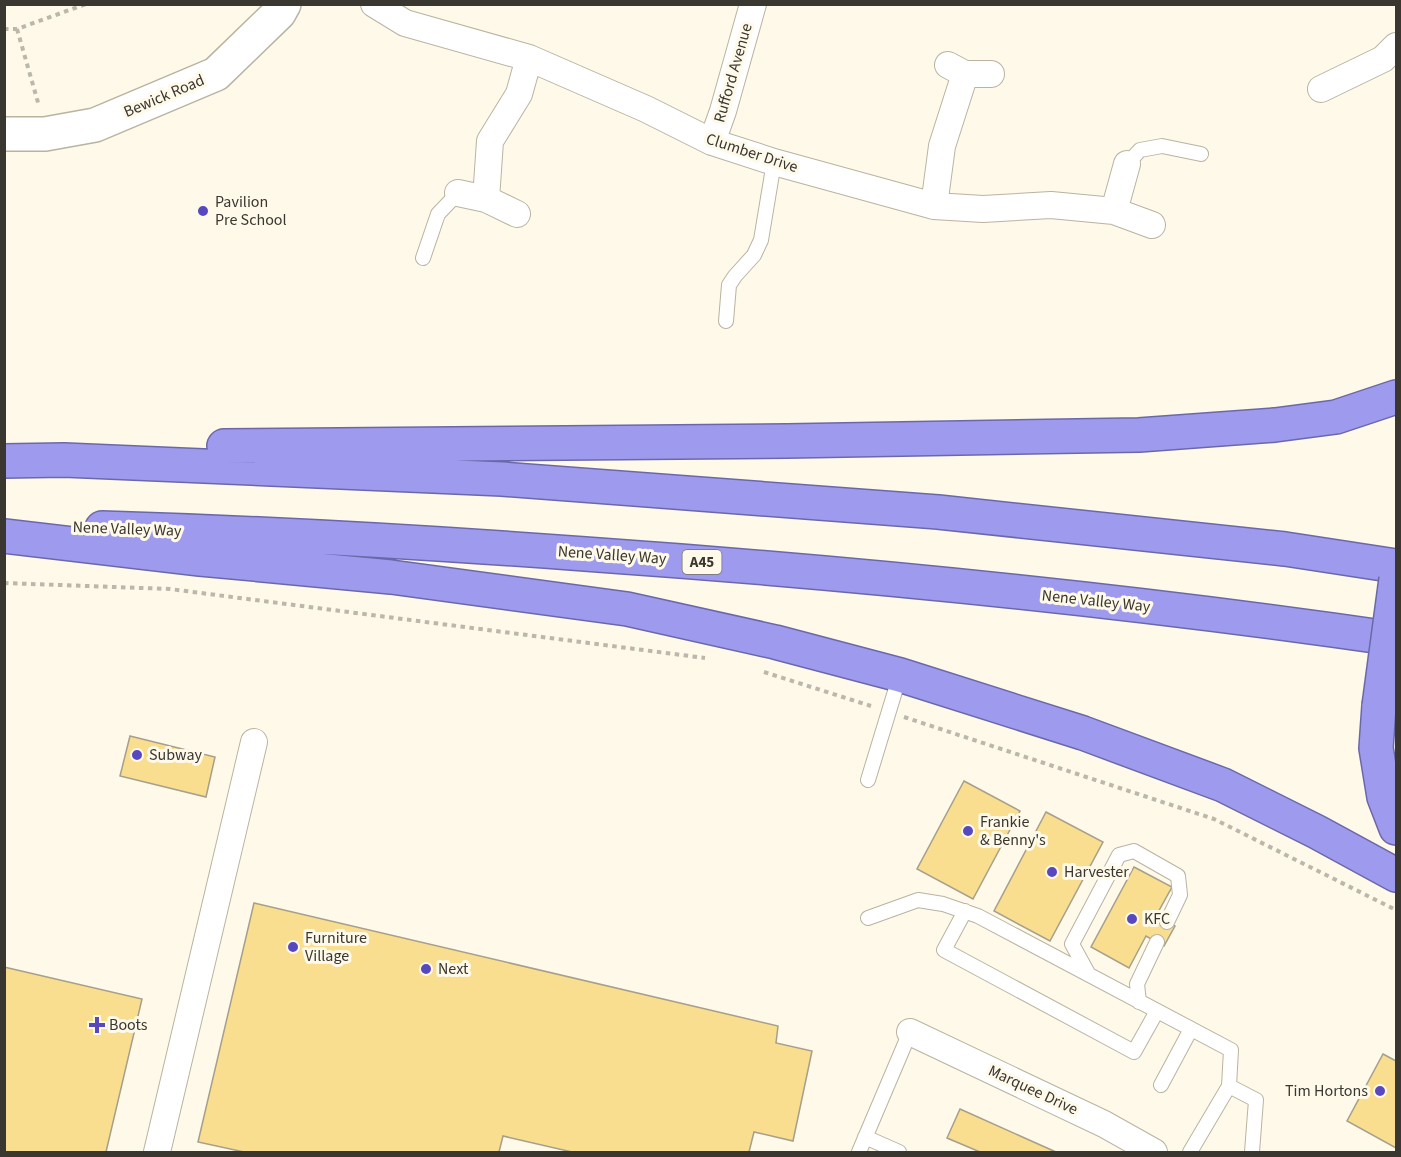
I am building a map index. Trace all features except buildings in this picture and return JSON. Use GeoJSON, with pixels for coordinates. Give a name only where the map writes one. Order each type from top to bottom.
{"type":"FeatureCollection","features":[{"type":"Feature","properties":{"kind":"highway"},"geometry":{"type":"LineString","coordinates":[[64,460],[176,447],[1139,435],[1275,425],[1336,417],[1396,396]]}},
{"type":"Feature","properties":{"kind":"highway"},"geometry":{"type":"LineString","coordinates":[[4,461],[64,460],[502,479],[915,510],[1273,548],[1396,566]]}},
{"type":"Feature","properties":{"kind":"highway","name":"Nene Valley Way"},"geometry":{"type":"LineString","coordinates":[[4,525],[170,530],[459,545],[698,561],[948,584],[1266,620],[1396,639]]}},
{"type":"Feature","properties":{"kind":"highway"},"geometry":{"type":"LineString","coordinates":[[4,536],[200,559],[391,577],[627,609],[775,642],[900,675],[1083,732],[1222,785],[1317,832],[1396,875]]}},
{"type":"Feature","properties":{"kind":"highway"},"geometry":{"type":"LineString","coordinates":[[1396,579],[1379,706],[1376,748],[1384,796],[1396,828]]}},
{"type":"Feature","properties":{"kind":"street","name":"Bewick Road"},"geometry":{"type":"LineString","coordinates":[[22,134],[95,125],[216,74],[279,13],[284,4]]}},
{"type":"Feature","properties":{"kind":"street","name":"Clumber Drive"},"geometry":{"type":"LineString","coordinates":[[374,4],[405,23],[530,58],[646,109],[712,142],[774,162],[934,206],[982,209],[1051,205],[1114,211],[1152,225]]}},
{"type":"Feature","properties":{"kind":"street","name":"Rufford Avenue"},"geometry":{"type":"LineString","coordinates":[[712,142],[753,4]]}},
{"type":"Feature","properties":{"kind":"street"},"geometry":{"type":"LineString","coordinates":[[1321,89],[1383,58],[1396,46]]}},
{"type":"Feature","properties":{"kind":"street"},"geometry":{"type":"LineString","coordinates":[[486,199],[490,141],[519,94],[530,58]]}},
{"type":"Feature","properties":{"kind":"street"},"geometry":{"type":"LineString","coordinates":[[934,206],[942,146],[957,69],[992,74]]}},
{"type":"Feature","properties":{"kind":"street"},"geometry":{"type":"LineString","coordinates":[[1114,211],[1127,164]]}},
{"type":"Feature","properties":{"kind":"street"},"geometry":{"type":"LineString","coordinates":[[458,193],[486,199],[516,214]]}},
{"type":"Feature","properties":{"kind":"street"},"geometry":{"type":"LineString","coordinates":[[158,1152],[254,742]]}},
{"type":"Feature","properties":{"kind":"street","name":"Marquee Drive"},"geometry":{"type":"LineString","coordinates":[[910,1032],[1104,1124],[1154,1152]]}},
{"type":"Feature","properties":{"kind":"lane"},"geometry":{"type":"LineString","coordinates":[[1127,164],[1140,150],[1162,146],[1201,154]]}},
{"type":"Feature","properties":{"kind":"lane"},"geometry":{"type":"LineString","coordinates":[[726,321],[729,285],[754,255],[761,240],[774,162]]}},
{"type":"Feature","properties":{"kind":"lane"},"geometry":{"type":"LineString","coordinates":[[423,258],[438,214],[458,193]]}},
{"type":"Feature","properties":{"kind":"lane"},"geometry":{"type":"LineString","coordinates":[[868,780],[900,675]]}},
{"type":"Feature","properties":{"kind":"lane"},"geometry":{"type":"LineString","coordinates":[[1089,975],[1072,944],[1119,855],[1134,851],[1178,876],[1180,895],[1167,922]]}},
{"type":"Feature","properties":{"kind":"lane"},"geometry":{"type":"LineString","coordinates":[[868,918],[918,900],[943,904],[964,911],[1231,1050],[1229,1086],[1190,1152]]}},
{"type":"Feature","properties":{"kind":"lane"},"geometry":{"type":"LineString","coordinates":[[964,911],[944,950],[1134,1052],[1156,1011]]}},
{"type":"Feature","properties":{"kind":"lane"},"geometry":{"type":"LineString","coordinates":[[1139,1002],[1137,984],[1157,942]]}},
{"type":"Feature","properties":{"kind":"lane"},"geometry":{"type":"LineString","coordinates":[[1161,1085],[1191,1029]]}},
{"type":"Feature","properties":{"kind":"lane"},"geometry":{"type":"LineString","coordinates":[[859,1152],[910,1032]]}},
{"type":"Feature","properties":{"kind":"lane"},"geometry":{"type":"LineString","coordinates":[[1229,1086],[1256,1100],[1252,1152]]}},
{"type":"Feature","properties":{"kind":"lane"},"geometry":{"type":"LineString","coordinates":[[865,1137],[899,1152]]}},
{"type":"Feature","properties":{"kind":"path"},"geometry":{"type":"LineString","coordinates":[[4,29],[17,29],[86,4]]}},
{"type":"Feature","properties":{"kind":"path"},"geometry":{"type":"LineString","coordinates":[[17,29],[35,89],[22,134]]}},
{"type":"Feature","properties":{"kind":"path"},"geometry":{"type":"LineString","coordinates":[[4,583],[170,589],[713,659]]}},
{"type":"Feature","properties":{"kind":"path"},"geometry":{"type":"LineString","coordinates":[[758,669],[1214,819],[1396,910]]}},
{"type":"Feature","properties":{"kind":"place","name":"Pavilion Pre School"},"geometry":{"type":"Point","coordinates":[203,211]}},
{"type":"Feature","properties":{"kind":"place","name":"Subway"},"geometry":{"type":"Point","coordinates":[137,755]}},
{"type":"Feature","properties":{"kind":"place","name":"Frankie & Benny's"},"geometry":{"type":"Point","coordinates":[968,831]}},
{"type":"Feature","properties":{"kind":"place","name":"Harvester"},"geometry":{"type":"Point","coordinates":[1052,872]}},
{"type":"Feature","properties":{"kind":"place","name":"KFC"},"geometry":{"type":"Point","coordinates":[1132,919]}},
{"type":"Feature","properties":{"kind":"place","name":"Furniture Village"},"geometry":{"type":"Point","coordinates":[293,947]}},
{"type":"Feature","properties":{"kind":"place","name":"Next"},"geometry":{"type":"Point","coordinates":[426,969]}},
{"type":"Feature","properties":{"kind":"place","name":"Boots"},"geometry":{"type":"Point","coordinates":[97,1025]}},
{"type":"Feature","properties":{"kind":"place","name":"Tim Hortons"},"geometry":{"type":"Point","coordinates":[1380,1091]}}]}
